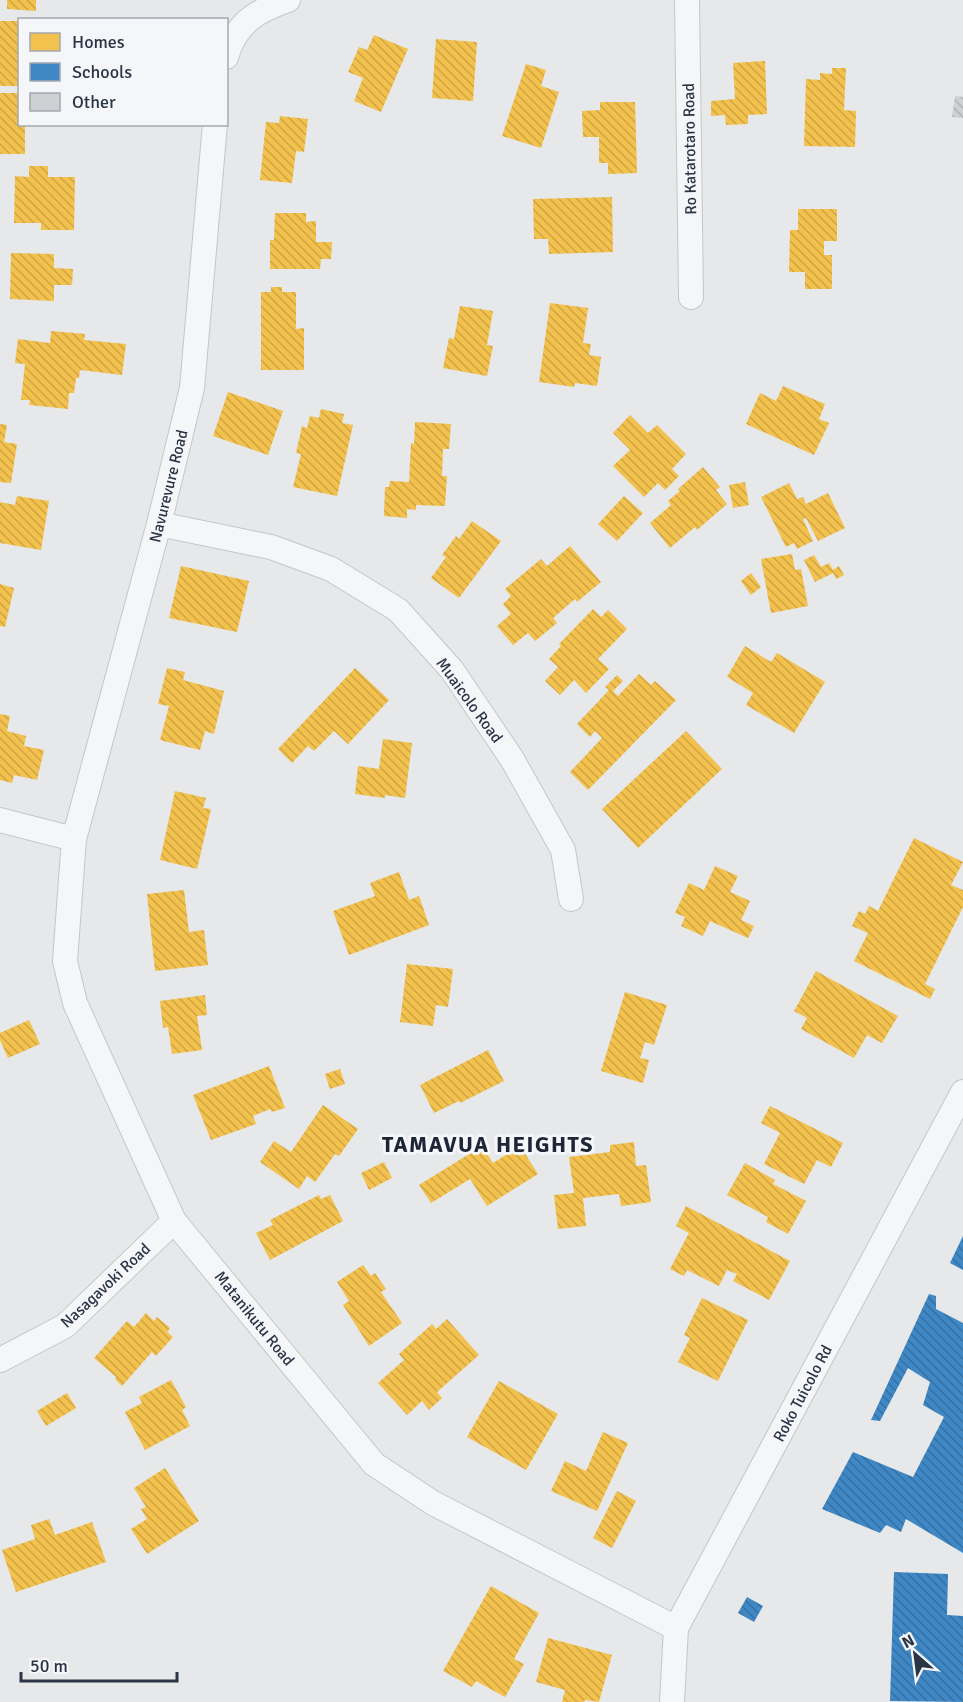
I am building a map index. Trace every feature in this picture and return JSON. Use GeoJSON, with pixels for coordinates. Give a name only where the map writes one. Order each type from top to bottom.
{"type":"FeatureCollection","features":[{"type":"Feature","properties":{"kind":"street"},"geometry":{"type":"LineString","coordinates":[[228,50],[231,40],[251,16],[288,0]]}},
{"type":"Feature","properties":{"kind":"street","name":"Ro Katarotaro Road"},"geometry":{"type":"LineString","coordinates":[[687,0],[691,297]]}},
{"type":"Feature","properties":{"kind":"street","name":"Navurevure Road"},"geometry":{"type":"LineString","coordinates":[[74,838],[159,524],[192,388],[215,126]]}},
{"type":"Feature","properties":{"kind":"street","name":"Muaicolo Road"},"geometry":{"type":"LineString","coordinates":[[159,524],[271,547],[331,569],[398,610],[452,670],[512,759],[563,850],[570,899]]}},
{"type":"Feature","properties":{"kind":"street"},"geometry":{"type":"LineString","coordinates":[[0,820],[74,838]]}},
{"type":"Feature","properties":{"kind":"street","name":"Matanikutu Road"},"geometry":{"type":"LineString","coordinates":[[74,838],[65,961],[75,1003],[174,1221],[374,1464],[433,1503],[676,1628]]}},
{"type":"Feature","properties":{"kind":"street","name":"Roko Tuicolo Rd"},"geometry":{"type":"LineString","coordinates":[[672,1702],[676,1628],[963,1092]]}},
{"type":"Feature","properties":{"kind":"street","name":"Nasagavoki Road"},"geometry":{"type":"LineString","coordinates":[[0,1360],[65,1326],[174,1221]]}},
{"type":"Feature","properties":{"kind":"building: Homes"},"geometry":{"type":"Polygon","coordinates":[[[7,0],[36,0],[36,11],[7,9],[7,0]]]}},
{"type":"Feature","properties":{"kind":"building: Homes"},"geometry":{"type":"Polygon","coordinates":[[[0,21],[18,21],[18,86],[0,86],[0,21]]]}},
{"type":"Feature","properties":{"kind":"building: Homes"},"geometry":{"type":"Polygon","coordinates":[[[374,35],[408,49],[381,112],[354,101],[363,78],[348,72],[359,47],[367,50],[374,35]]]}},
{"type":"Feature","properties":{"kind":"building: Homes"},"geometry":{"type":"Polygon","coordinates":[[[436,39],[477,42],[473,101],[432,98],[436,39]]]}},
{"type":"Feature","properties":{"kind":"building: Homes"},"geometry":{"type":"Polygon","coordinates":[[[765,61],[767,114],[748,115],[748,124],[726,125],[725,115],[711,116],[711,101],[735,99],[733,63],[765,61]]]}},
{"type":"Feature","properties":{"kind":"building: Homes"},"geometry":{"type":"Polygon","coordinates":[[[526,64],[546,70],[541,86],[559,92],[541,148],[502,136],[526,64]]]}},
{"type":"Feature","properties":{"kind":"building: Homes"},"geometry":{"type":"Polygon","coordinates":[[[832,68],[846,68],[844,110],[856,111],[855,147],[804,146],[806,79],[820,80],[820,73],[832,74],[832,68]]]}},
{"type":"Feature","properties":{"kind":"building: Homes"},"geometry":{"type":"Polygon","coordinates":[[[0,93],[18,93],[18,126],[25,126],[25,154],[0,154],[0,93]]]}},
{"type":"Feature","properties":{"kind":"building: Homes"},"geometry":{"type":"Polygon","coordinates":[[[600,102],[635,102],[637,173],[608,174],[608,163],[599,163],[599,137],[583,137],[582,111],[600,110],[600,102]]]}},
{"type":"Feature","properties":{"kind":"building: Homes"},"geometry":{"type":"Polygon","coordinates":[[[280,116],[308,119],[304,152],[296,151],[292,183],[260,180],[266,122],[279,123],[280,116]]]}},
{"type":"Feature","properties":{"kind":"building: Homes"},"geometry":{"type":"Polygon","coordinates":[[[29,166],[48,166],[48,177],[75,177],[74,230],[41,230],[41,223],[14,223],[15,176],[29,177],[29,166]]]}},
{"type":"Feature","properties":{"kind":"building: Homes"},"geometry":{"type":"Polygon","coordinates":[[[612,197],[613,252],[549,254],[548,239],[534,239],[533,199],[612,197]]]}},
{"type":"Feature","properties":{"kind":"building: Homes"},"geometry":{"type":"Polygon","coordinates":[[[798,209],[837,209],[837,241],[824,241],[824,255],[832,255],[832,289],[805,289],[805,272],[789,272],[790,230],[798,230],[798,209]]]}},
{"type":"Feature","properties":{"kind":"building: Homes"},"geometry":{"type":"Polygon","coordinates":[[[275,213],[306,213],[306,222],[316,221],[316,242],[332,242],[331,259],[321,259],[320,269],[270,269],[270,240],[274,240],[275,213]]]}},
{"type":"Feature","properties":{"kind":"building: Homes"},"geometry":{"type":"Polygon","coordinates":[[[11,253],[54,254],[54,268],[73,269],[72,285],[54,285],[54,301],[10,299],[11,253]]]}},
{"type":"Feature","properties":{"kind":"building: Homes"},"geometry":{"type":"Polygon","coordinates":[[[271,287],[282,287],[282,292],[296,292],[296,329],[304,328],[304,370],[261,370],[261,292],[271,292],[271,287]]]}},
{"type":"Feature","properties":{"kind":"building: Homes"},"geometry":{"type":"Polygon","coordinates":[[[550,303],[588,308],[583,343],[591,344],[589,355],[601,357],[597,386],[575,383],[574,387],[539,382],[550,303]]]}},
{"type":"Feature","properties":{"kind":"building: Homes"},"geometry":{"type":"Polygon","coordinates":[[[460,306],[493,311],[487,345],[493,346],[487,376],[443,368],[449,338],[454,339],[460,306]]]}},
{"type":"Feature","properties":{"kind":"building: Homes"},"geometry":{"type":"Polygon","coordinates":[[[51,331],[85,334],[84,340],[126,344],[122,375],[80,370],[79,378],[76,378],[74,393],[69,393],[68,409],[29,405],[30,400],[21,400],[25,364],[15,363],[18,339],[50,343],[51,331]]]}},
{"type":"Feature","properties":{"kind":"building: Homes"},"geometry":{"type":"Polygon","coordinates":[[[783,386],[825,404],[819,419],[829,423],[814,455],[746,424],[760,393],[776,401],[783,386]]]}},
{"type":"Feature","properties":{"kind":"building: Homes"},"geometry":{"type":"Polygon","coordinates":[[[228,392],[283,411],[268,455],[213,436],[228,392]]]}},
{"type":"Feature","properties":{"kind":"building: Homes"},"geometry":{"type":"Polygon","coordinates":[[[321,409],[344,414],[342,423],[353,425],[337,496],[293,487],[301,454],[296,453],[302,426],[307,428],[310,416],[319,418],[321,409]]]}},
{"type":"Feature","properties":{"kind":"building: Homes"},"geometry":{"type":"Polygon","coordinates":[[[630,415],[648,433],[657,425],[686,454],[672,469],[679,476],[665,490],[658,483],[644,497],[613,466],[630,450],[613,433],[630,415]]]}},
{"type":"Feature","properties":{"kind":"building: Homes"},"geometry":{"type":"Polygon","coordinates":[[[415,422],[451,424],[449,449],[443,449],[442,476],[447,476],[445,506],[416,505],[416,510],[407,509],[407,518],[384,516],[385,487],[389,487],[390,481],[409,482],[411,443],[414,444],[415,422]]]}},
{"type":"Feature","properties":{"kind":"building: Homes"},"geometry":{"type":"Polygon","coordinates":[[[0,424],[7,425],[4,442],[17,444],[11,483],[0,482],[0,424]]]}},
{"type":"Feature","properties":{"kind":"building: Homes"},"geometry":{"type":"Polygon","coordinates":[[[703,467],[720,487],[716,490],[727,504],[697,530],[695,527],[670,548],[650,523],[671,505],[668,501],[680,491],[678,489],[703,467]]]}},
{"type":"Feature","properties":{"kind":"building: Homes"},"geometry":{"type":"Polygon","coordinates":[[[745,482],[749,505],[733,508],[729,485],[745,482]]]}},
{"type":"Feature","properties":{"kind":"building: Homes"},"geometry":{"type":"Polygon","coordinates":[[[789,483],[797,499],[803,497],[806,504],[828,493],[845,528],[818,541],[806,518],[803,519],[813,541],[797,549],[794,543],[786,547],[761,497],[789,483]]]}},
{"type":"Feature","properties":{"kind":"building: Homes"},"geometry":{"type":"Polygon","coordinates":[[[17,496],[49,501],[41,550],[0,543],[0,502],[15,505],[17,496]]]}},
{"type":"Feature","properties":{"kind":"building: Homes"},"geometry":{"type":"Polygon","coordinates":[[[624,496],[643,513],[617,541],[598,524],[624,496]]]}},
{"type":"Feature","properties":{"kind":"building: Homes"},"geometry":{"type":"Polygon","coordinates":[[[472,521],[501,541],[459,598],[431,578],[446,557],[442,555],[456,536],[459,539],[472,521]]]}},
{"type":"Feature","properties":{"kind":"building: Homes"},"geometry":{"type":"Polygon","coordinates":[[[570,546],[601,582],[577,602],[575,599],[553,618],[557,623],[535,641],[528,633],[513,645],[497,626],[511,614],[503,604],[511,596],[505,589],[541,559],[547,566],[570,546]]]}},
{"type":"Feature","properties":{"kind":"building: Homes"},"geometry":{"type":"Polygon","coordinates":[[[792,554],[795,570],[801,569],[808,606],[771,613],[761,559],[792,554]]]}},
{"type":"Feature","properties":{"kind":"building: Homes"},"geometry":{"type":"Polygon","coordinates":[[[814,555],[821,567],[829,563],[833,570],[839,566],[844,575],[836,579],[833,573],[815,582],[804,560],[814,555]]]}},
{"type":"Feature","properties":{"kind":"building: Homes"},"geometry":{"type":"Polygon","coordinates":[[[181,566],[249,581],[237,632],[169,618],[181,566]]]}},
{"type":"Feature","properties":{"kind":"building: Homes"},"geometry":{"type":"Polygon","coordinates":[[[751,573],[761,587],[751,595],[741,581],[751,573]]]}},
{"type":"Feature","properties":{"kind":"building: Homes"},"geometry":{"type":"Polygon","coordinates":[[[0,584],[14,588],[5,627],[0,626],[0,584]]]}},
{"type":"Feature","properties":{"kind":"building: Homes"},"geometry":{"type":"Polygon","coordinates":[[[593,609],[601,617],[608,610],[627,629],[598,659],[609,669],[586,693],[574,680],[560,695],[545,681],[558,667],[549,659],[561,646],[559,644],[593,609]]]}},
{"type":"Feature","properties":{"kind":"building: Homes"},"geometry":{"type":"Polygon","coordinates":[[[745,646],[771,662],[777,653],[825,682],[794,733],[746,705],[753,693],[727,677],[745,646]]]}},
{"type":"Feature","properties":{"kind":"building: Homes"},"geometry":{"type":"Polygon","coordinates":[[[167,668],[185,672],[183,680],[224,691],[214,734],[205,731],[200,750],[160,740],[169,706],[158,704],[167,668]]]}},
{"type":"Feature","properties":{"kind":"building: Homes"},"geometry":{"type":"Polygon","coordinates":[[[355,668],[389,700],[348,744],[334,731],[314,751],[308,746],[292,763],[278,749],[355,668]]]}},
{"type":"Feature","properties":{"kind":"building: Homes"},"geometry":{"type":"Polygon","coordinates":[[[639,674],[651,685],[655,681],[676,700],[588,790],[570,772],[602,738],[595,731],[590,737],[577,724],[609,690],[605,687],[617,675],[623,681],[613,691],[618,696],[639,674]]]}},
{"type":"Feature","properties":{"kind":"building: Homes"},"geometry":{"type":"Polygon","coordinates":[[[0,714],[10,716],[7,731],[26,736],[24,746],[44,750],[37,780],[14,775],[12,783],[0,780],[0,714]]]}},
{"type":"Feature","properties":{"kind":"building: Homes"},"geometry":{"type":"Polygon","coordinates":[[[686,731],[722,769],[638,848],[602,809],[686,731]]]}},
{"type":"Feature","properties":{"kind":"building: Homes"},"geometry":{"type":"Polygon","coordinates":[[[383,739],[412,743],[405,798],[355,794],[358,766],[379,769],[383,739]]]}},
{"type":"Feature","properties":{"kind":"building: Homes"},"geometry":{"type":"Polygon","coordinates":[[[175,791],[206,798],[203,808],[211,809],[197,869],[160,860],[175,791]]]}},
{"type":"Feature","properties":{"kind":"building: Homes"},"geometry":{"type":"Polygon","coordinates":[[[914,838],[963,862],[951,885],[963,890],[963,907],[925,984],[935,989],[930,999],[854,961],[868,933],[852,926],[859,911],[865,914],[869,906],[878,911],[914,838]]]}},
{"type":"Feature","properties":{"kind":"building: Homes"},"geometry":{"type":"Polygon","coordinates":[[[715,866],[738,876],[730,892],[750,901],[741,920],[754,926],[748,938],[710,921],[703,936],[681,926],[685,917],[675,913],[689,883],[704,890],[715,866]]]}},
{"type":"Feature","properties":{"kind":"building: Homes"},"geometry":{"type":"Polygon","coordinates":[[[399,872],[409,900],[419,896],[429,925],[349,955],[333,911],[375,896],[370,883],[399,872]]]}},
{"type":"Feature","properties":{"kind":"building: Homes"},"geometry":{"type":"Polygon","coordinates":[[[184,890],[189,932],[204,930],[208,965],[155,971],[147,894],[184,890]]]}},
{"type":"Feature","properties":{"kind":"building: Homes"},"geometry":{"type":"Polygon","coordinates":[[[407,964],[453,969],[448,1007],[436,1005],[433,1026],[400,1022],[407,964]]]}},
{"type":"Feature","properties":{"kind":"building: Homes"},"geometry":{"type":"Polygon","coordinates":[[[816,971],[898,1016],[882,1043],[867,1035],[854,1058],[801,1029],[807,1018],[794,1011],[816,971]]]}},
{"type":"Feature","properties":{"kind":"building: Homes"},"geometry":{"type":"Polygon","coordinates":[[[625,992],[667,1005],[654,1045],[645,1042],[640,1058],[649,1060],[643,1083],[601,1071],[625,992]]]}},
{"type":"Feature","properties":{"kind":"building: Homes"},"geometry":{"type":"Polygon","coordinates":[[[205,995],[207,1015],[197,1016],[202,1050],[172,1054],[168,1027],[163,1028],[160,1001],[205,995]]]}},
{"type":"Feature","properties":{"kind":"building: Homes"},"geometry":{"type":"Polygon","coordinates":[[[29,1020],[40,1044],[8,1058],[0,1040],[0,1033],[29,1020]]]}},
{"type":"Feature","properties":{"kind":"building: Homes"},"geometry":{"type":"Polygon","coordinates":[[[488,1050],[504,1081],[434,1113],[420,1085],[488,1050]]]}},
{"type":"Feature","properties":{"kind":"building: Homes"},"geometry":{"type":"Polygon","coordinates":[[[269,1066],[285,1108],[272,1112],[270,1109],[253,1116],[256,1124],[211,1140],[193,1095],[269,1066]]]}},
{"type":"Feature","properties":{"kind":"building: Homes"},"geometry":{"type":"Polygon","coordinates":[[[340,1069],[345,1084],[330,1089],[325,1074],[340,1069]]]}},
{"type":"Feature","properties":{"kind":"building: Homes"},"geometry":{"type":"Polygon","coordinates":[[[323,1105],[358,1129],[339,1156],[335,1154],[315,1182],[307,1176],[299,1189],[260,1162],[274,1141],[291,1152],[323,1105]]]}},
{"type":"Feature","properties":{"kind":"building: Homes"},"geometry":{"type":"Polygon","coordinates":[[[770,1106],[843,1143],[831,1167],[817,1160],[804,1184],[764,1164],[780,1133],[761,1123],[770,1106]]]}},
{"type":"Feature","properties":{"kind":"building: Homes"},"geometry":{"type":"Polygon","coordinates":[[[634,1142],[636,1166],[646,1165],[651,1202],[621,1206],[619,1194],[583,1198],[586,1226],[558,1229],[554,1195],[574,1193],[569,1157],[610,1152],[610,1145],[634,1142]]]}},
{"type":"Feature","properties":{"kind":"building: Homes"},"geometry":{"type":"Polygon","coordinates":[[[482,1146],[493,1163],[520,1146],[538,1174],[487,1206],[470,1179],[431,1203],[419,1185],[482,1146]]]}},
{"type":"Feature","properties":{"kind":"building: Homes"},"geometry":{"type":"Polygon","coordinates":[[[384,1162],[392,1178],[369,1190],[361,1173],[384,1162]]]}},
{"type":"Feature","properties":{"kind":"building: Homes"},"geometry":{"type":"Polygon","coordinates":[[[745,1163],[775,1180],[773,1184],[806,1201],[788,1234],[766,1222],[768,1217],[727,1195],[745,1163]]]}},
{"type":"Feature","properties":{"kind":"building: Homes"},"geometry":{"type":"Polygon","coordinates":[[[319,1195],[321,1199],[330,1195],[343,1221],[270,1260],[256,1233],[273,1225],[270,1220],[319,1195]]]}},
{"type":"Feature","properties":{"kind":"building: Homes"},"geometry":{"type":"Polygon","coordinates":[[[686,1206],[790,1261],[769,1300],[733,1281],[737,1274],[727,1270],[719,1286],[687,1270],[684,1276],[670,1269],[689,1233],[676,1226],[686,1206]]]}},
{"type":"Feature","properties":{"kind":"building: Homes"},"geometry":{"type":"Polygon","coordinates":[[[363,1265],[371,1276],[375,1273],[386,1289],[381,1292],[402,1323],[369,1346],[343,1305],[349,1301],[337,1282],[363,1265]]]}},
{"type":"Feature","properties":{"kind":"building: Homes"},"geometry":{"type":"Polygon","coordinates":[[[702,1298],[748,1320],[718,1381],[678,1362],[690,1338],[684,1335],[702,1298]]]}},
{"type":"Feature","properties":{"kind":"building: Homes"},"geometry":{"type":"Polygon","coordinates":[[[146,1313],[154,1321],[157,1317],[170,1328],[167,1332],[173,1337],[156,1356],[152,1352],[122,1386],[115,1379],[116,1377],[94,1358],[127,1321],[134,1327],[146,1313]]]}},
{"type":"Feature","properties":{"kind":"building: Homes"},"geometry":{"type":"Polygon","coordinates":[[[447,1319],[479,1355],[437,1392],[442,1398],[429,1410],[422,1401],[407,1415],[378,1383],[404,1360],[399,1354],[432,1324],[436,1329],[447,1319]]]}},
{"type":"Feature","properties":{"kind":"building: Homes"},"geometry":{"type":"Polygon","coordinates":[[[171,1380],[186,1407],[182,1410],[190,1426],[145,1450],[125,1412],[142,1403],[139,1397],[171,1380]]]}},
{"type":"Feature","properties":{"kind":"building: Homes"},"geometry":{"type":"Polygon","coordinates":[[[499,1381],[558,1414],[526,1470],[467,1437],[499,1381]]]}},
{"type":"Feature","properties":{"kind":"building: Homes"},"geometry":{"type":"Polygon","coordinates":[[[67,1393],[76,1408],[46,1426],[37,1411],[67,1393]]]}},
{"type":"Feature","properties":{"kind":"building: Homes"},"geometry":{"type":"Polygon","coordinates":[[[603,1432],[628,1443],[597,1511],[551,1491],[565,1461],[586,1471],[603,1432]]]}},
{"type":"Feature","properties":{"kind":"building: Homes"},"geometry":{"type":"Polygon","coordinates":[[[165,1468],[199,1521],[147,1554],[131,1529],[147,1519],[141,1509],[146,1507],[134,1488],[165,1468]]]}},
{"type":"Feature","properties":{"kind":"building: Homes"},"geometry":{"type":"Polygon","coordinates":[[[617,1491],[636,1501],[612,1548],[593,1538],[617,1491]]]}},
{"type":"Feature","properties":{"kind":"building: Homes"},"geometry":{"type":"Polygon","coordinates":[[[49,1519],[55,1535],[92,1522],[106,1562],[16,1592],[2,1550],[35,1539],[31,1525],[49,1519]]]}},
{"type":"Feature","properties":{"kind":"building: Homes"},"geometry":{"type":"Polygon","coordinates":[[[491,1586],[539,1613],[514,1659],[524,1664],[505,1697],[476,1681],[472,1687],[443,1671],[491,1586]]]}},
{"type":"Feature","properties":{"kind":"building: Homes"},"geometry":{"type":"Polygon","coordinates":[[[548,1638],[612,1655],[599,1702],[585,1700],[584,1702],[562,1702],[565,1690],[536,1682],[548,1638]]]}},
{"type":"Feature","properties":{"kind":"building: Schools"},"geometry":{"type":"Polygon","coordinates":[[[963,1236],[963,1270],[950,1263],[963,1236]]]}},
{"type":"Feature","properties":{"kind":"building: Schools"},"geometry":{"type":"Polygon","coordinates":[[[929,1294],[936,1296],[936,1309],[963,1323],[963,1553],[906,1519],[901,1532],[886,1525],[880,1533],[822,1509],[853,1452],[913,1477],[944,1417],[923,1405],[930,1382],[908,1368],[880,1421],[871,1420],[929,1294]]]}},
{"type":"Feature","properties":{"kind":"building: Schools"},"geometry":{"type":"Polygon","coordinates":[[[894,1572],[948,1574],[947,1615],[963,1616],[963,1702],[890,1701],[894,1572]]]}},
{"type":"Feature","properties":{"kind":"building: Schools"},"geometry":{"type":"Polygon","coordinates":[[[747,1597],[763,1606],[754,1622],[738,1613],[747,1597]]]}},
{"type":"Feature","properties":{"kind":"building: Other"},"geometry":{"type":"Polygon","coordinates":[[[955,96],[963,97],[963,118],[952,117],[955,96]]]}},
{"type":"Feature","properties":{"kind":"district","name":"TAMAVUA HEIGHTS"},"geometry":{"type":"Point","coordinates":[488,1144]}}]}
